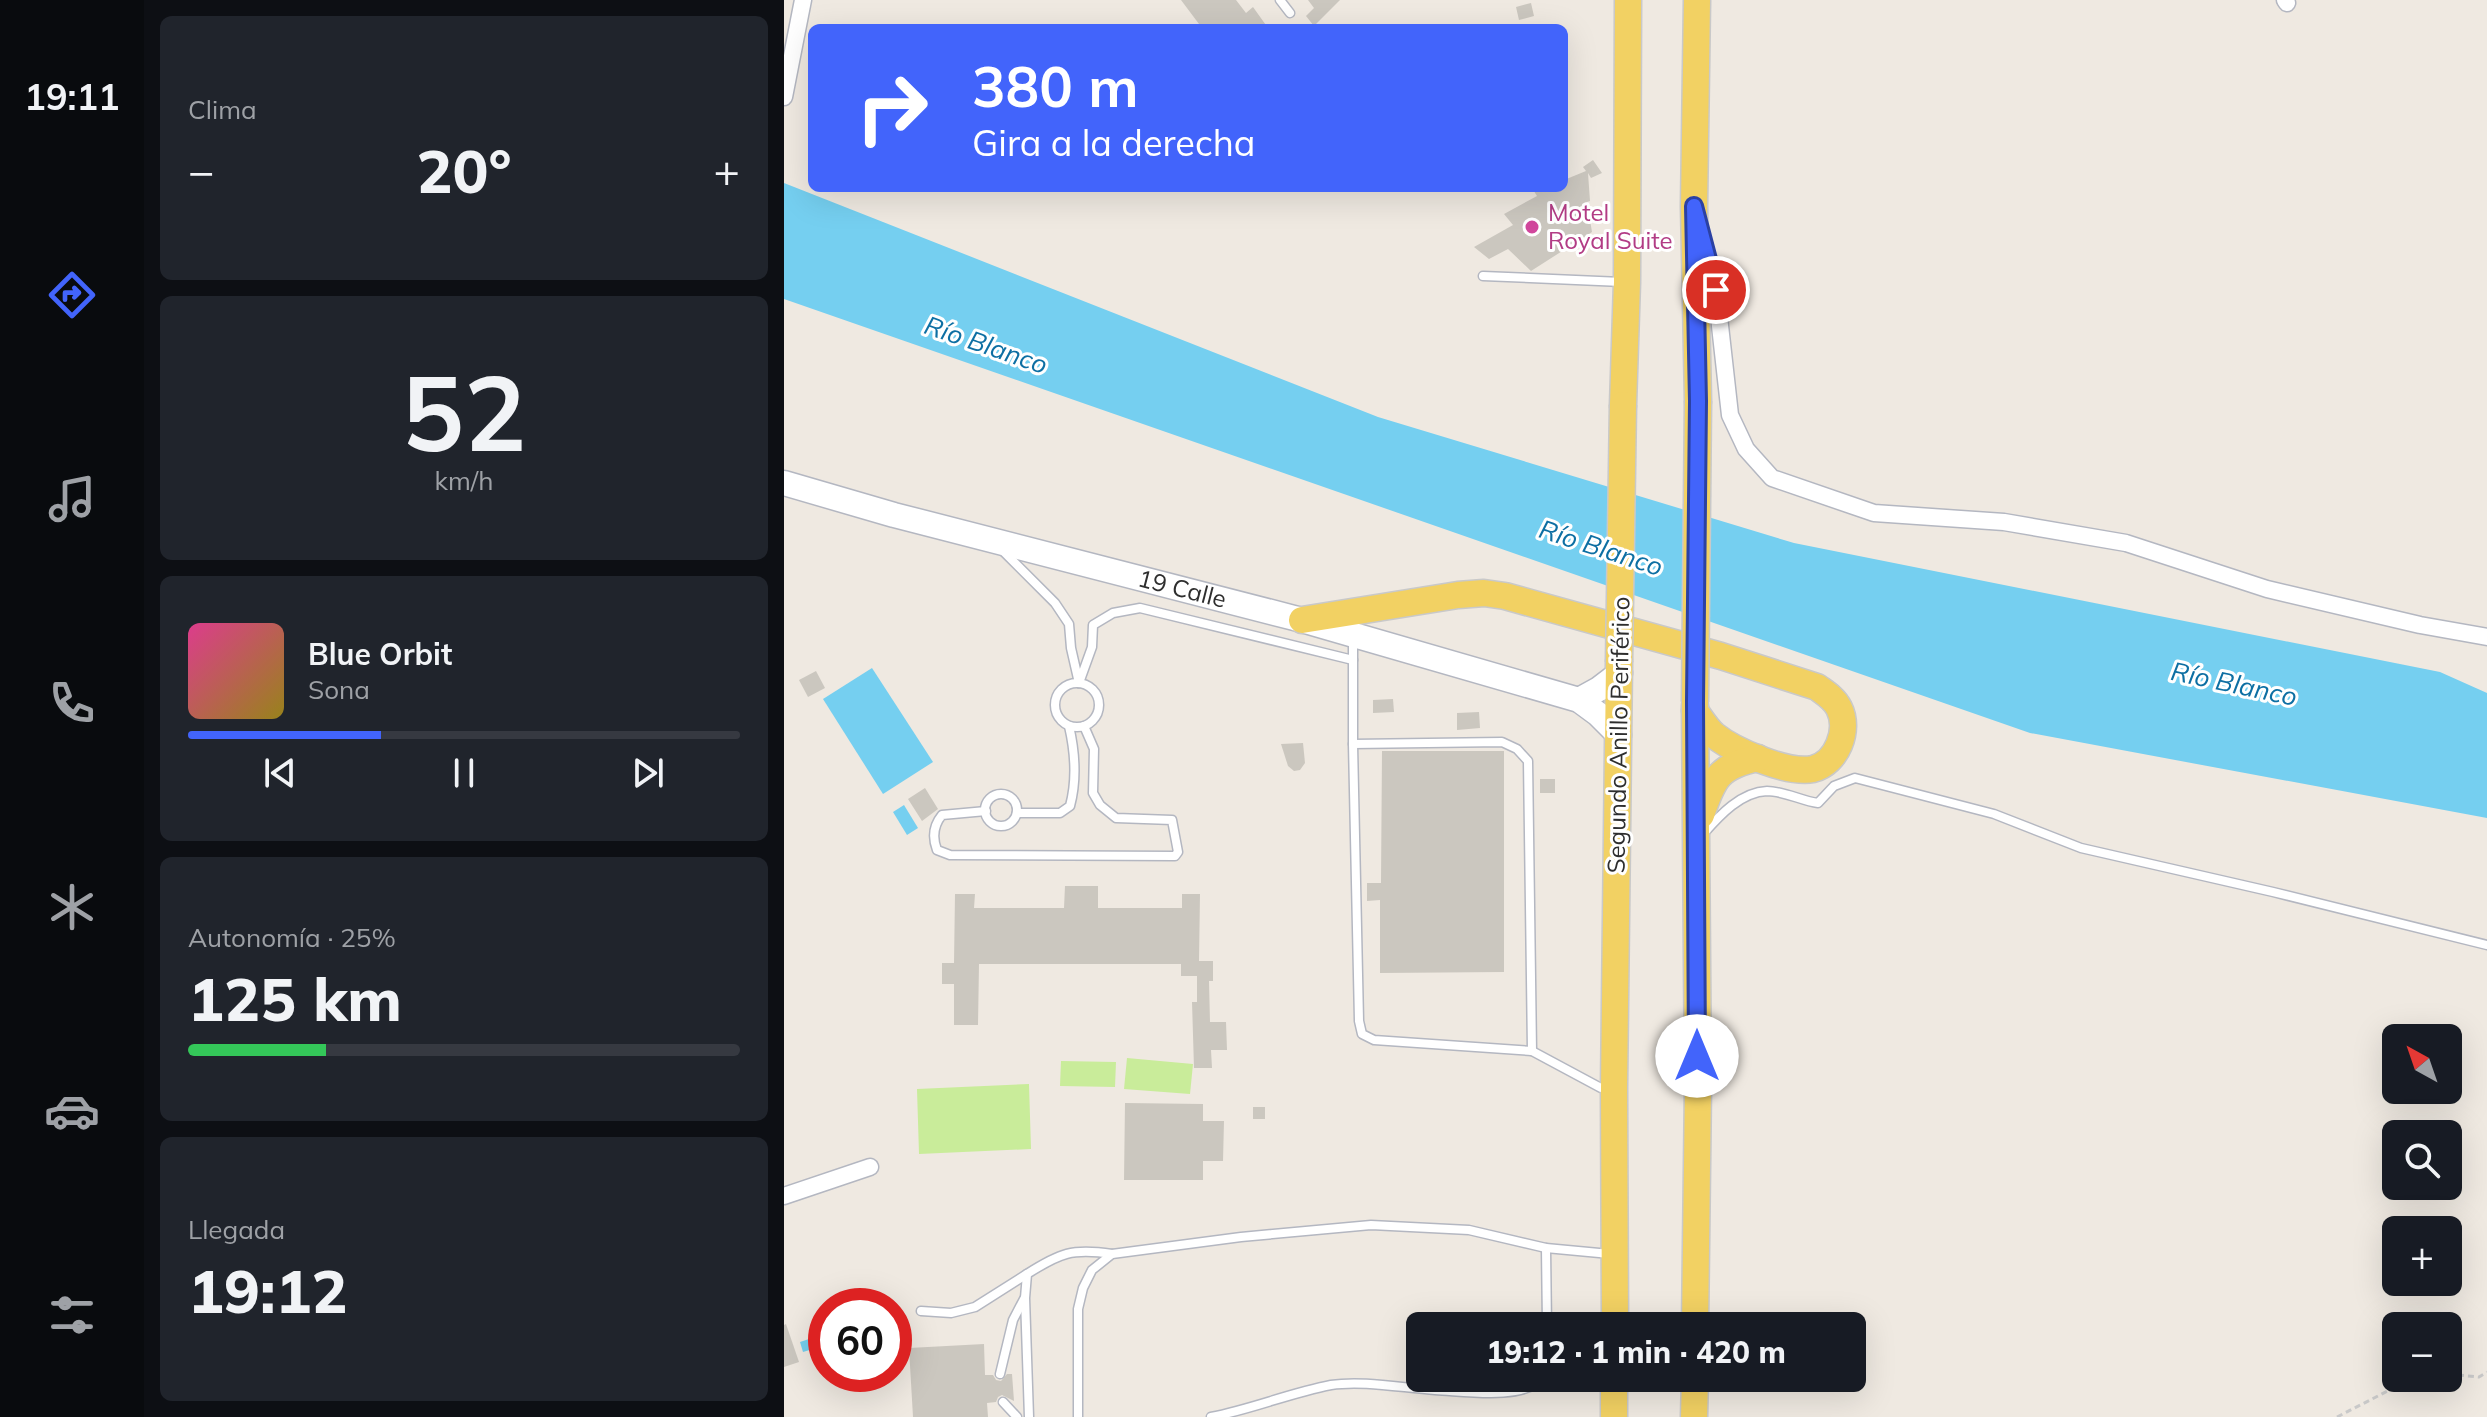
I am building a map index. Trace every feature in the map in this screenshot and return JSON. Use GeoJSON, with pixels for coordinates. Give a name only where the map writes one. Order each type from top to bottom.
{"type":"FeatureCollection","features":[{"type":"Feature","properties":{"kind":"main road","name":"Segundo Anillo Periférico"},"geometry":{"type":"LineString","coordinates":[[1615,1312],[1614,1088],[1627,282],[1628,0]]}},
{"type":"Feature","properties":{"kind":"main road"},"geometry":{"type":"LineString","coordinates":[[1695,1312],[1698,401],[1694,206],[1697,0]]}},
{"type":"Feature","properties":{"kind":"main road","name":"19 Calle"},"geometry":{"type":"LineString","coordinates":[[784,483],[894,515],[1302,620],[1579,700],[1619,735]]}},
{"type":"Feature","properties":{"kind":"main road"},"geometry":{"type":"LineString","coordinates":[[1302,620],[1458,595],[1484,593],[1505,596],[1806,682],[1830,696],[1840,709],[1843,725],[1841,741],[1826,763],[1814,769],[1797,770],[1758,758],[1714,735],[1695,707]]}},
{"type":"Feature","properties":{"kind":"main road"},"geometry":{"type":"LineString","coordinates":[[1579,700],[1599,689],[1619,668]]}},
{"type":"Feature","properties":{"kind":"main road"},"geometry":{"type":"LineString","coordinates":[[1696,837],[1708,792],[1717,777],[1736,763],[1758,758]]}},
{"type":"Feature","properties":{"kind":"main road"},"geometry":{"type":"LineString","coordinates":[[1614,1392],[1614,1417]]}},
{"type":"Feature","properties":{"kind":"main road"},"geometry":{"type":"LineString","coordinates":[[1694,1417],[1695,1392]]}},
{"type":"Feature","properties":{"kind":"street"},"geometry":{"type":"LineString","coordinates":[[784,97],[790,37],[803,0]]}},
{"type":"Feature","properties":{"kind":"street"},"geometry":{"type":"LineString","coordinates":[[1694,206],[1716,290],[1730,415],[1746,449],[1772,478],[1874,513],[2004,522],[2126,543],[2267,589],[2420,625],[2487,637]]}},
{"type":"Feature","properties":{"kind":"street"},"geometry":{"type":"LineString","coordinates":[[784,1196],[870,1167]]}},
{"type":"Feature","properties":{"kind":"lane"},"geometry":{"type":"LineString","coordinates":[[1280,0],[1290,13]]}},
{"type":"Feature","properties":{"kind":"lane"},"geometry":{"type":"LineString","coordinates":[[1483,276],[1627,282]]}},
{"type":"Feature","properties":{"kind":"lane"},"geometry":{"type":"LineString","coordinates":[[991,540],[1055,603],[1069,624],[1079,683]]}},
{"type":"Feature","properties":{"kind":"lane"},"geometry":{"type":"LineString","coordinates":[[1079,683],[1092,647],[1093,625],[1113,613],[1140,608],[1353,660]]}},
{"type":"Feature","properties":{"kind":"lane"},"geometry":{"type":"LineString","coordinates":[[1353,634],[1359,1021],[1362,1034],[1374,1040],[1532,1051],[1601,1088],[1614,1088]]}},
{"type":"Feature","properties":{"kind":"lane"},"geometry":{"type":"LineString","coordinates":[[1017,813],[1060,813],[1070,806],[1074,793],[1074,748],[1069,726],[1059,718],[1055,702],[1065,686],[1079,683],[1092,690],[1099,703],[1095,717],[1084,726],[1069,726]]}},
{"type":"Feature","properties":{"kind":"lane"},"geometry":{"type":"LineString","coordinates":[[986,811],[942,815],[935,824],[937,850],[950,855],[1175,856],[1178,852],[1172,820],[1116,818],[1100,805],[1093,793],[1094,749],[1084,726]]}},
{"type":"Feature","properties":{"kind":"lane"},"geometry":{"type":"LineString","coordinates":[[1353,744],[1502,742],[1517,749],[1528,761],[1532,1051]]}},
{"type":"Feature","properties":{"kind":"lane"},"geometry":{"type":"LineString","coordinates":[[1696,837],[1744,797],[1769,791],[1818,803],[1834,786],[1855,778],[1994,814],[2081,848],[2487,945]]}},
{"type":"Feature","properties":{"kind":"lane"},"geometry":{"type":"LineString","coordinates":[[1003,794],[1014,800],[1017,813],[1009,824],[1002,826],[990,821],[986,811],[988,801],[993,796],[1003,794]]}},
{"type":"Feature","properties":{"kind":"lane"},"geometry":{"type":"LineString","coordinates":[[921,1311],[951,1313],[975,1307],[1057,1255],[1092,1251],[1112,1254],[1241,1237],[1371,1225],[1469,1230],[1546,1248],[1615,1254]]}},
{"type":"Feature","properties":{"kind":"lane"},"geometry":{"type":"LineString","coordinates":[[1546,1248],[1547,1312]]}},
{"type":"Feature","properties":{"kind":"lane"},"geometry":{"type":"LineString","coordinates":[[1078,1417],[1078,1309],[1092,1270],[1112,1254]]}},
{"type":"Feature","properties":{"kind":"lane"},"geometry":{"type":"LineString","coordinates":[[1027,1274],[1029,1417]]}},
{"type":"Feature","properties":{"kind":"lane"},"geometry":{"type":"LineString","coordinates":[[1000,1374],[1013,1320],[1025,1298]]}},
{"type":"Feature","properties":{"kind":"lane"},"geometry":{"type":"LineString","coordinates":[[1211,1417],[1332,1385],[1406,1387]]}},
{"type":"Feature","properties":{"kind":"lane"},"geometry":{"type":"LineString","coordinates":[[1003,1402],[1017,1417]]}},
{"type":"Feature","properties":{"kind":"path"},"geometry":{"type":"LineString","coordinates":[[2462,1375],[2479,1377],[2487,1372]]}},
{"type":"Feature","properties":{"kind":"path"},"geometry":{"type":"LineString","coordinates":[[2337,1417],[2386,1392]]}},
{"type":"Feature","properties":{"kind":"green space"},"geometry":{"type":"Polygon","coordinates":[[[1127,1058],[1193,1064],[1190,1094],[1124,1089],[1127,1058]]]}},
{"type":"Feature","properties":{"kind":"green space"},"geometry":{"type":"Polygon","coordinates":[[[1061,1061],[1116,1062],[1115,1087],[1060,1086],[1061,1061]]]}},
{"type":"Feature","properties":{"kind":"green space"},"geometry":{"type":"Polygon","coordinates":[[[1029,1084],[1031,1149],[919,1154],[917,1089],[1029,1084]]]}},
{"type":"Feature","properties":{"kind":"water","name":"Río Blanco"},"geometry":{"type":"Polygon","coordinates":[[[784,183],[1378,417],[1794,543],[2440,672],[2487,693],[2487,818],[2030,733],[784,299],[784,183]]]}},
{"type":"Feature","properties":{"kind":"water"},"geometry":{"type":"Polygon","coordinates":[[[872,668],[933,762],[883,794],[823,699],[872,668]]]}},
{"type":"Feature","properties":{"kind":"water"},"geometry":{"type":"Polygon","coordinates":[[[904,805],[918,828],[907,835],[893,812],[904,805]]]}},
{"type":"Feature","properties":{"kind":"water"},"geometry":{"type":"Polygon","coordinates":[[[808,1339],[808,1350],[803,1352],[800,1342],[808,1339]]]}},
{"type":"Feature","properties":{"kind":"building"},"geometry":{"type":"Polygon","coordinates":[[[1181,0],[1236,0],[1246,13],[1253,7],[1265,24],[1199,24],[1181,0]]]}},
{"type":"Feature","properties":{"kind":"building"},"geometry":{"type":"Polygon","coordinates":[[[1308,0],[1340,0],[1316,24],[1306,16],[1314,8],[1308,0]]]}},
{"type":"Feature","properties":{"kind":"building"},"geometry":{"type":"Polygon","coordinates":[[[1531,3],[1534,16],[1519,20],[1516,7],[1531,3]]]}},
{"type":"Feature","properties":{"kind":"building","name":"Motel Royal Suite"},"geometry":{"type":"Polygon","coordinates":[[[1593,160],[1602,173],[1591,178],[1588,173],[1590,201],[1587,202],[1592,232],[1531,271],[1508,249],[1489,259],[1474,247],[1513,225],[1504,214],[1537,196],[1534,192],[1568,192],[1568,178],[1586,171],[1583,167],[1593,160]]]}},
{"type":"Feature","properties":{"kind":"building"},"geometry":{"type":"Polygon","coordinates":[[[816,671],[825,688],[808,697],[799,680],[816,671]]]}},
{"type":"Feature","properties":{"kind":"building"},"geometry":{"type":"Polygon","coordinates":[[[1393,699],[1394,712],[1373,713],[1373,700],[1393,699]]]}},
{"type":"Feature","properties":{"kind":"building"},"geometry":{"type":"Polygon","coordinates":[[[1479,712],[1480,728],[1457,730],[1457,713],[1479,712]]]}},
{"type":"Feature","properties":{"kind":"building"},"geometry":{"type":"Polygon","coordinates":[[[1303,743],[1305,763],[1300,770],[1294,771],[1288,766],[1281,744],[1303,743]]]}},
{"type":"Feature","properties":{"kind":"building"},"geometry":{"type":"Polygon","coordinates":[[[1382,751],[1504,751],[1504,972],[1380,973],[1380,900],[1367,901],[1367,883],[1381,883],[1382,751]]]}},
{"type":"Feature","properties":{"kind":"building"},"geometry":{"type":"Polygon","coordinates":[[[1540,779],[1555,779],[1555,793],[1540,793],[1540,779]]]}},
{"type":"Feature","properties":{"kind":"building"},"geometry":{"type":"Polygon","coordinates":[[[925,788],[938,809],[922,821],[908,799],[925,788]]]}},
{"type":"Feature","properties":{"kind":"building"},"geometry":{"type":"Polygon","coordinates":[[[1065,886],[1098,886],[1098,908],[1182,908],[1182,894],[1200,894],[1199,961],[1213,961],[1213,981],[1209,981],[1210,1022],[1226,1022],[1227,1050],[1211,1050],[1212,1068],[1194,1068],[1192,1002],[1197,1002],[1197,976],[1181,976],[1181,964],[979,964],[978,1025],[954,1025],[954,984],[942,984],[942,963],[954,963],[955,894],[975,894],[974,908],[1064,908],[1065,886]]]}},
{"type":"Feature","properties":{"kind":"building"},"geometry":{"type":"Polygon","coordinates":[[[1125,1103],[1203,1104],[1203,1121],[1224,1121],[1223,1161],[1203,1161],[1203,1180],[1124,1180],[1125,1103]]]}},
{"type":"Feature","properties":{"kind":"building"},"geometry":{"type":"Polygon","coordinates":[[[1253,1107],[1265,1107],[1265,1119],[1253,1119],[1253,1107]]]}},
{"type":"Feature","properties":{"kind":"building"},"geometry":{"type":"Polygon","coordinates":[[[784,1325],[799,1362],[784,1367],[784,1325]]]}},
{"type":"Feature","properties":{"kind":"building"},"geometry":{"type":"Polygon","coordinates":[[[984,1344],[985,1375],[993,1375],[1001,1381],[1007,1374],[1012,1374],[1014,1401],[1002,1395],[996,1402],[987,1403],[988,1417],[913,1417],[912,1348],[984,1344]]]}},
{"type":"Feature","properties":{"kind":"place","name":"Motel Royal Suite"},"geometry":{"type":"Point","coordinates":[1532,227]}},
{"type":"Feature","properties":{"kind":"route"},"geometry":{"type":"LineString","coordinates":[[1697,1056],[1695,702],[1698,401],[1694,206],[1716,290]]}}]}
